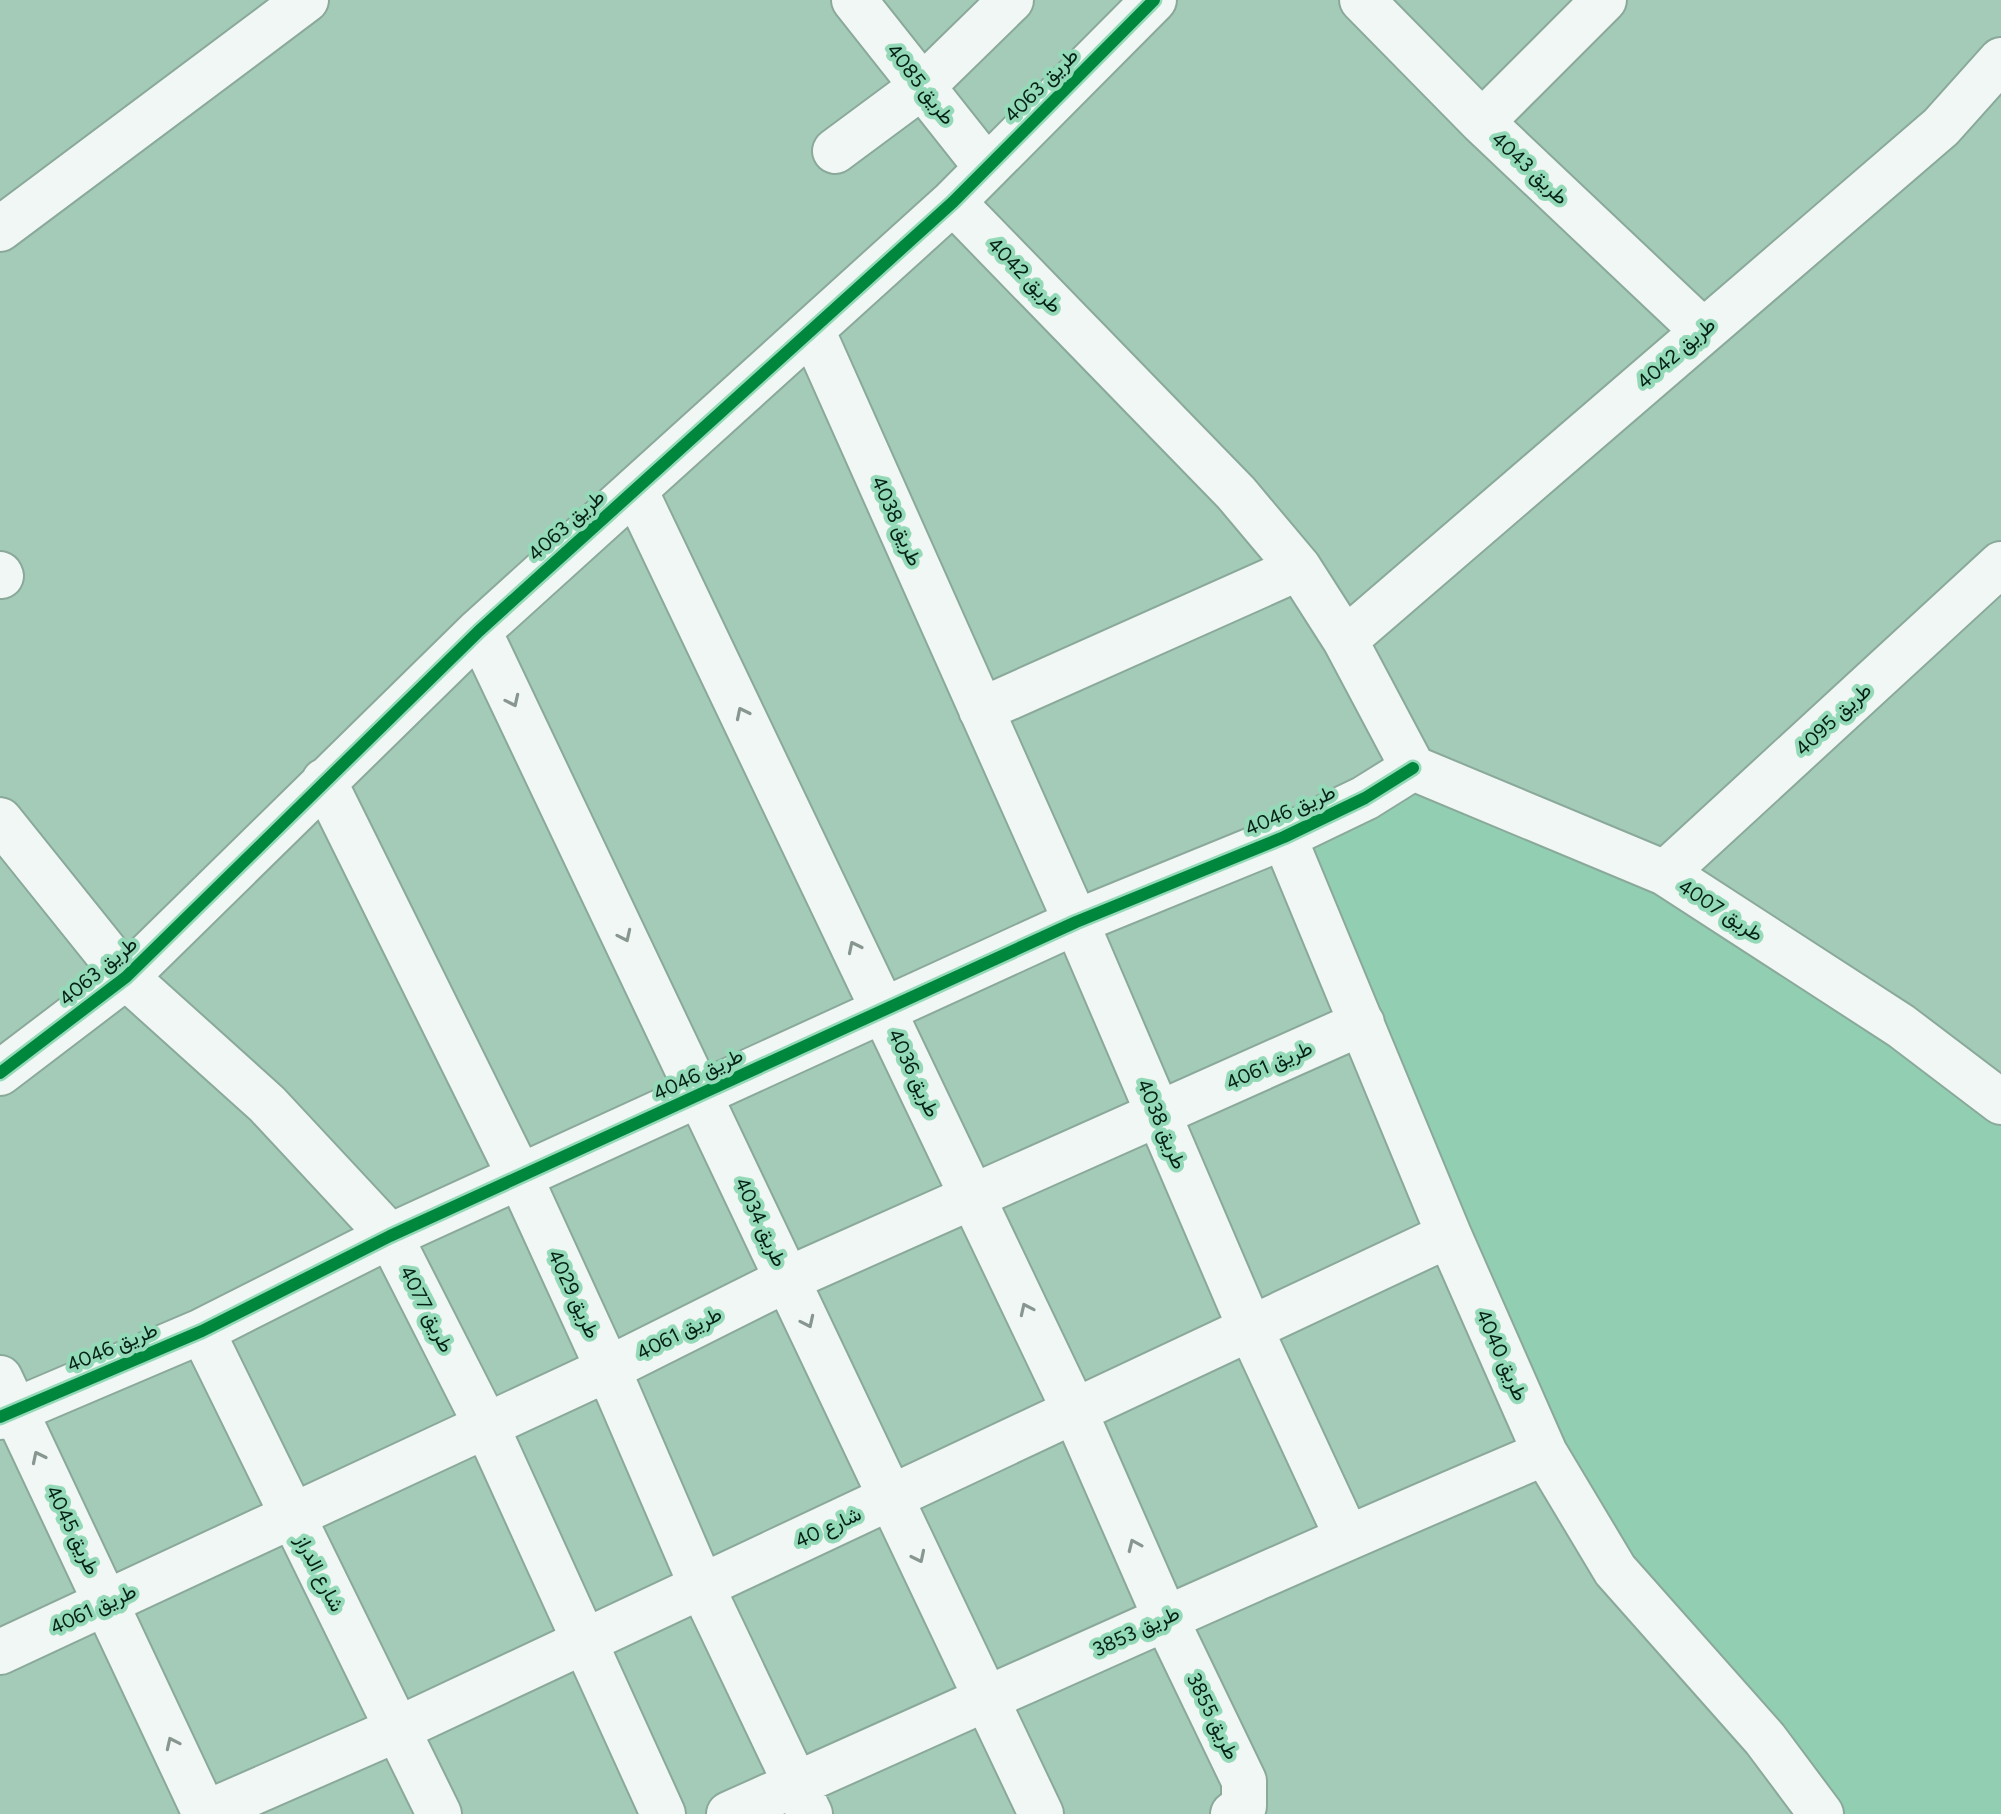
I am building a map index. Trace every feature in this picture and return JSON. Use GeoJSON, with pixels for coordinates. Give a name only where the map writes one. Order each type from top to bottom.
{"type":"FeatureCollection","features":[{"type":"Feature","properties":{"kind":"street"},"geometry":{"type":"LineString","coordinates":[[0,229],[306,0]]}},
{"type":"Feature","properties":{"kind":"street","name":"طريق 4085"},"geometry":{"type":"LineString","coordinates":[[854,0],[987,168]]}},
{"type":"Feature","properties":{"kind":"street"},"geometry":{"type":"LineString","coordinates":[[835,151],[924,85],[1011,0]]}},
{"type":"Feature","properties":{"kind":"street","name":"طريق 4063"},"geometry":{"type":"LineString","coordinates":[[0,1073],[126,977],[479,631],[813,332],[953,202],[1154,0]]}},
{"type":"Feature","properties":{"kind":"street","name":"طريق 4043"},"geometry":{"type":"LineString","coordinates":[[1362,0],[1482,122],[1702,330]]}},
{"type":"Feature","properties":{"kind":"street"},"geometry":{"type":"LineString","coordinates":[[1482,122],[1604,0]]}},
{"type":"Feature","properties":{"kind":"street","name":"طريق 4042"},"geometry":{"type":"LineString","coordinates":[[1345,640],[1941,127],[2001,60]]}},
{"type":"Feature","properties":{"kind":"street","name":"طريق 4042"},"geometry":{"type":"LineString","coordinates":[[953,202],[1236,493],[1299,568],[1345,640],[1413,768]]}},
{"type":"Feature","properties":{"kind":"street","name":"طريق 4038"},"geometry":{"type":"LineString","coordinates":[[813,332],[1076,922],[1251,1330],[1347,1537]]}},
{"type":"Feature","properties":{"kind":"street","name":"طريق 4036"},"geometry":{"type":"LineString","coordinates":[[635,490],[1075,1412],[1165,1617]]}},
{"type":"Feature","properties":{"kind":"street","name":"طريق 4095"},"geometry":{"type":"LineString","coordinates":[[1665,873],[2001,564]]}},
{"type":"Feature","properties":{"kind":"street"},"geometry":{"type":"LineString","coordinates":[[981,710],[1299,568]]}},
{"type":"Feature","properties":{"kind":"street","name":"طريق 4034"},"geometry":{"type":"LineString","coordinates":[[479,631],[1041,1814]]}},
{"type":"Feature","properties":{"kind":"street","name":"طريق 4046"},"geometry":{"type":"LineString","coordinates":[[5,1402],[202,1331],[390,1236],[1076,922],[1284,837],[1365,798],[1413,768]]}},
{"type":"Feature","properties":{"kind":"street","name":"طريق 4007"},"geometry":{"type":"LineString","coordinates":[[1413,768],[1665,873],[1901,1026],[2001,1102]]}},
{"type":"Feature","properties":{"kind":"street","name":"طريق 4029"},"geometry":{"type":"LineString","coordinates":[[324,781],[520,1177],[608,1369],[702,1587],[803,1799]]}},
{"type":"Feature","properties":{"kind":"street","name":"طريق 4077"},"geometry":{"type":"LineString","coordinates":[[0,820],[126,977],[267,1104],[390,1236],[486,1425],[582,1642],[663,1814]]}},
{"type":"Feature","properties":{"kind":"street","name":"طريق 4040"},"geometry":{"type":"LineString","coordinates":[[1284,837],[1449,1235],[1545,1453],[1615,1570],[1765,1739],[1821,1814]]}},
{"type":"Feature","properties":{"kind":"street","name":"طريق 4061"},"geometry":{"type":"LineString","coordinates":[[0,1652],[608,1369],[788,1279],[1362,1023]]}},
{"type":"Feature","properties":{"kind":"street","name":"شارع 40"},"geometry":{"type":"LineString","coordinates":[[204,1814],[398,1729],[1449,1235]]}},
{"type":"Feature","properties":{"kind":"street","name":"شارع الدراز"},"geometry":{"type":"LineString","coordinates":[[202,1331],[439,1814]]}},
{"type":"Feature","properties":{"kind":"street","name":"طريق 4045"},"geometry":{"type":"LineString","coordinates":[[5,1402],[108,1602],[204,1814]]}},
{"type":"Feature","properties":{"kind":"street","name":"طريق 3853"},"geometry":{"type":"LineString","coordinates":[[729,1814],[803,1799],[989,1700],[1165,1617],[1545,1453]]}},
{"type":"Feature","properties":{"kind":"street","name":"طريق 3855"},"geometry":{"type":"LineString","coordinates":[[1165,1617],[1244,1781],[1244,1806],[1233,1814]]}},
{"type":"Feature","properties":{"kind":"shaded area"},"geometry":{"type":"Polygon","coordinates":[[[1413,768],[1665,873],[2001,1102],[2001,1814],[1821,1814],[1615,1570],[1284,837],[1413,768]]]}},
{"type":"Feature","properties":{"kind":"cycle path"},"geometry":{"type":"LineString","coordinates":[[0,1073],[126,977],[479,631],[953,202],[1154,0]]}},
{"type":"Feature","properties":{"kind":"cycle path"},"geometry":{"type":"LineString","coordinates":[[0,1417],[202,1331],[390,1236],[1076,922],[1284,837],[1365,798],[1413,768]]}}]}
